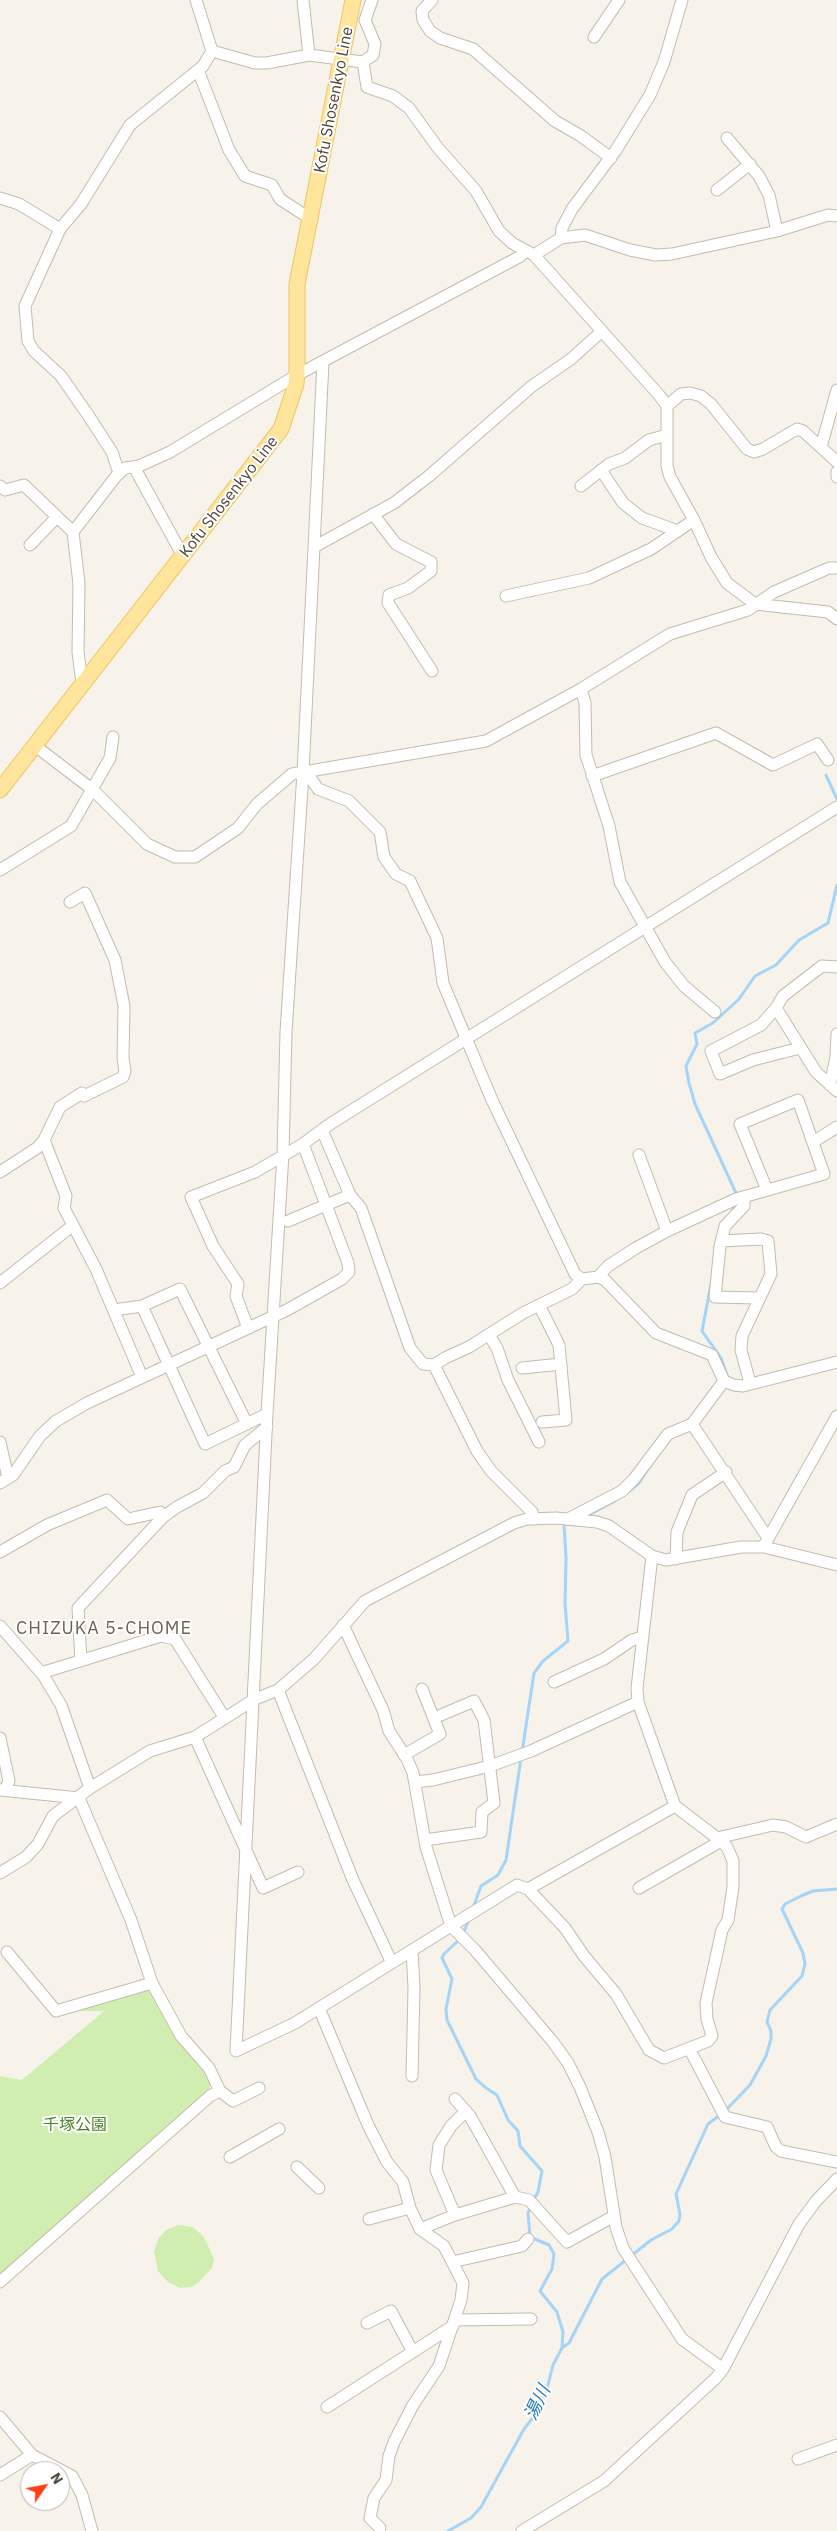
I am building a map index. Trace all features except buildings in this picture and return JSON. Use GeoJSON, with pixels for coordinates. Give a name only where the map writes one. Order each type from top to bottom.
{"type":"FeatureCollection","features":[{"type":"Feature","properties":{"kind":"main road","name":"Kofu Shosenkyo Line"},"geometry":{"type":"LineString","coordinates":[[0,790],[281,429],[297,375],[298,284],[312,220],[353,0]]}},
{"type":"Feature","properties":{"kind":"street"},"geometry":{"type":"LineString","coordinates":[[196,0],[212,51]]}},
{"type":"Feature","properties":{"kind":"street"},"geometry":{"type":"LineString","coordinates":[[303,0],[309,55]]}},
{"type":"Feature","properties":{"kind":"street"},"geometry":{"type":"LineString","coordinates":[[212,51],[255,62],[267,63],[309,55],[363,62],[373,55],[375,44],[365,20],[372,0]]}},
{"type":"Feature","properties":{"kind":"street"},"geometry":{"type":"LineString","coordinates":[[432,0],[422,11],[423,20],[430,31],[440,38],[473,49],[556,122],[581,136],[611,158]]}},
{"type":"Feature","properties":{"kind":"street"},"geometry":{"type":"LineString","coordinates":[[594,37],[619,0]]}},
{"type":"Feature","properties":{"kind":"street"},"geometry":{"type":"LineString","coordinates":[[561,238],[562,228],[572,208],[611,158],[650,95],[664,62],[682,0]]}},
{"type":"Feature","properties":{"kind":"street"},"geometry":{"type":"LineString","coordinates":[[119,474],[112,452],[88,415],[61,376],[34,351],[28,341],[25,306],[60,229],[81,204],[130,125],[198,70],[212,51]]}},
{"type":"Feature","properties":{"kind":"street"},"geometry":{"type":"LineString","coordinates":[[363,62],[367,87],[393,96],[409,108],[438,148],[476,191],[499,231],[512,243],[530,253],[659,394],[667,406],[667,466],[670,478],[694,520],[710,557],[727,583],[755,604],[828,612],[837,619]]}},
{"type":"Feature","properties":{"kind":"street"},"geometry":{"type":"LineString","coordinates":[[198,70],[229,150],[245,176],[272,185],[280,198],[312,220]]}},
{"type":"Feature","properties":{"kind":"street"},"geometry":{"type":"LineString","coordinates":[[727,138],[750,164],[769,195],[777,231]]}},
{"type":"Feature","properties":{"kind":"street"},"geometry":{"type":"LineString","coordinates":[[717,190],[750,164]]}},
{"type":"Feature","properties":{"kind":"street"},"geometry":{"type":"LineString","coordinates":[[0,198],[19,204],[60,229]]}},
{"type":"Feature","properties":{"kind":"street"},"geometry":{"type":"LineString","coordinates":[[73,532],[119,474],[126,468],[134,467],[170,452],[297,375],[520,257],[561,238],[585,235],[630,250],[656,255],[696,249],[777,231],[828,215],[837,216]]}},
{"type":"Feature","properties":{"kind":"street"},"geometry":{"type":"LineString","coordinates":[[314,547],[394,503],[429,476],[532,386],[571,359],[601,332]]}},
{"type":"Feature","properties":{"kind":"street"},"geometry":{"type":"LineString","coordinates":[[323,362],[305,773],[286,1032],[283,1154],[267,1414],[255,1700],[236,2051],[295,2023],[517,1884],[528,1888],[565,1928],[584,1956],[616,1994],[649,2050],[664,2058],[708,2041],[712,2036],[706,2019],[706,2003],[722,1930],[728,1920],[733,1887],[733,1861],[727,1847],[674,1806],[638,1702],[652,1556]]}},
{"type":"Feature","properties":{"kind":"street"},"geometry":{"type":"LineString","coordinates":[[822,447],[837,390]]}},
{"type":"Feature","properties":{"kind":"street"},"geometry":{"type":"LineString","coordinates":[[667,406],[681,394],[690,393],[702,396],[723,418],[746,449],[754,452],[797,429],[803,431],[837,462]]}},
{"type":"Feature","properties":{"kind":"street"},"geometry":{"type":"LineString","coordinates":[[581,486],[609,464],[625,458],[649,440],[667,435]]}},
{"type":"Feature","properties":{"kind":"street"},"geometry":{"type":"LineString","coordinates":[[134,467],[183,556]]}},
{"type":"Feature","properties":{"kind":"street"},"geometry":{"type":"LineString","coordinates":[[601,470],[623,503],[642,518],[678,530]]}},
{"type":"Feature","properties":{"kind":"street"},"geometry":{"type":"LineString","coordinates":[[837,472],[837,477]]}},
{"type":"Feature","properties":{"kind":"street"},"geometry":{"type":"LineString","coordinates":[[0,486],[5,490],[24,485],[73,532],[79,584],[78,652],[82,683]]}},
{"type":"Feature","properties":{"kind":"street"},"geometry":{"type":"LineString","coordinates":[[373,514],[396,544],[431,562],[431,571],[408,588],[389,596],[388,603],[432,672]]}},
{"type":"Feature","properties":{"kind":"street"},"geometry":{"type":"LineString","coordinates":[[30,545],[57,517]]}},
{"type":"Feature","properties":{"kind":"street"},"geometry":{"type":"LineString","coordinates":[[506,596],[589,578],[651,549],[694,520]]}},
{"type":"Feature","properties":{"kind":"street"},"geometry":{"type":"LineString","coordinates":[[34,745],[93,790],[147,844],[158,851],[186,859],[195,857],[238,828],[257,804],[292,774],[486,742],[581,689],[670,634],[748,610],[774,592],[829,568],[837,568]]}},
{"type":"Feature","properties":{"kind":"street"},"geometry":{"type":"LineString","coordinates":[[581,689],[585,703],[586,755],[609,826],[620,882],[646,925],[665,962],[684,986],[715,1012]]}},
{"type":"Feature","properties":{"kind":"street"},"geometry":{"type":"LineString","coordinates":[[592,776],[716,733],[773,765],[817,744],[828,760]]}},
{"type":"Feature","properties":{"kind":"street"},"geometry":{"type":"LineString","coordinates":[[0,870],[71,826],[110,758],[113,737]]}},
{"type":"Feature","properties":{"kind":"street"},"geometry":{"type":"LineString","coordinates":[[305,773],[318,789],[349,801],[380,832],[384,857],[396,874],[410,881],[437,938],[443,983],[492,1100],[570,1265],[575,1274],[582,1279]]}},
{"type":"Feature","properties":{"kind":"street"},"geometry":{"type":"LineString","coordinates":[[248,1328],[236,1296],[238,1284],[213,1246],[191,1197],[235,1181],[303,1144],[466,1038],[837,807]]}},
{"type":"Feature","properties":{"kind":"street"},"geometry":{"type":"LineString","coordinates":[[0,1172],[36,1148],[44,1140],[60,1107],[82,1093],[84,1096],[123,1077],[125,1071],[122,1058],[124,1006],[115,960],[85,893],[70,902]]}},
{"type":"Feature","properties":{"kind":"street"},"geometry":{"type":"LineString","coordinates":[[800,1048],[753,1060],[720,1074],[711,1051],[761,1024],[776,1008],[783,996],[822,966],[837,967]]}},
{"type":"Feature","properties":{"kind":"street"},"geometry":{"type":"LineString","coordinates":[[776,1008],[816,1072],[833,1088]]}},
{"type":"Feature","properties":{"kind":"street"},"geometry":{"type":"LineString","coordinates":[[833,1088],[837,1034]]}},
{"type":"Feature","properties":{"kind":"street"},"geometry":{"type":"LineString","coordinates":[[598,1277],[608,1266],[667,1231],[744,1197],[824,1174],[798,1100],[740,1124],[767,1190]]}},
{"type":"Feature","properties":{"kind":"street"},"geometry":{"type":"LineString","coordinates":[[813,1142],[837,1127]]}},
{"type":"Feature","properties":{"kind":"street"},"geometry":{"type":"LineString","coordinates":[[322,1130],[350,1194],[361,1208],[410,1348],[423,1364],[434,1365],[539,1305],[572,1289],[582,1279],[598,1277],[605,1280],[656,1333],[712,1355],[724,1381],[734,1385],[750,1384],[837,1362]]}},
{"type":"Feature","properties":{"kind":"street"},"geometry":{"type":"LineString","coordinates":[[44,1140],[66,1196],[64,1208],[96,1269],[142,1377]]}},
{"type":"Feature","properties":{"kind":"street"},"geometry":{"type":"LineString","coordinates":[[4,1480],[23,1463],[40,1436],[56,1421],[87,1403],[273,1316],[342,1279],[350,1272],[303,1144]]}},
{"type":"Feature","properties":{"kind":"street"},"geometry":{"type":"LineString","coordinates":[[639,1155],[667,1231]]}},
{"type":"Feature","properties":{"kind":"street"},"geometry":{"type":"LineString","coordinates":[[288,1221],[350,1194]]}},
{"type":"Feature","properties":{"kind":"street"},"geometry":{"type":"LineString","coordinates":[[744,1197],[744,1206],[725,1226],[715,1297],[758,1298]]}},
{"type":"Feature","properties":{"kind":"street"},"geometry":{"type":"LineString","coordinates":[[0,1282],[72,1226]]}},
{"type":"Feature","properties":{"kind":"street"},"geometry":{"type":"LineString","coordinates":[[722,1241],[761,1238],[768,1241],[771,1274],[758,1298],[742,1336],[741,1350],[750,1384]]}},
{"type":"Feature","properties":{"kind":"street"},"geometry":{"type":"LineString","coordinates":[[114,1310],[142,1306],[180,1289],[247,1424]]}},
{"type":"Feature","properties":{"kind":"street"},"geometry":{"type":"LineString","coordinates":[[539,1305],[559,1345],[566,1420],[542,1422]]}},
{"type":"Feature","properties":{"kind":"street"},"geometry":{"type":"LineString","coordinates":[[142,1306],[205,1444],[267,1414]]}},
{"type":"Feature","properties":{"kind":"street"},"geometry":{"type":"LineString","coordinates":[[489,1335],[497,1348],[508,1380],[540,1442]]}},
{"type":"Feature","properties":{"kind":"street"},"geometry":{"type":"LineString","coordinates":[[522,1368],[560,1364]]}},
{"type":"Feature","properties":{"kind":"street"},"geometry":{"type":"LineString","coordinates":[[434,1365],[476,1450],[491,1470],[532,1512],[534,1519]]}},
{"type":"Feature","properties":{"kind":"street"},"geometry":{"type":"LineString","coordinates":[[568,1518],[622,1491],[634,1479],[668,1434],[692,1424],[724,1381]]}},
{"type":"Feature","properties":{"kind":"street"},"geometry":{"type":"LineString","coordinates":[[766,1543],[837,1416]]}},
{"type":"Feature","properties":{"kind":"street"},"geometry":{"type":"LineString","coordinates":[[692,1424],[726,1472],[766,1543]]}},
{"type":"Feature","properties":{"kind":"street"},"geometry":{"type":"LineString","coordinates":[[81,1661],[78,1608],[163,1517],[177,1506],[203,1493],[224,1471],[234,1467],[245,1445],[267,1427]]}},
{"type":"Feature","properties":{"kind":"street"},"geometry":{"type":"LineString","coordinates":[[0,1442],[4,1480]]}},
{"type":"Feature","properties":{"kind":"street"},"geometry":{"type":"LineString","coordinates":[[676,1559],[677,1532],[692,1494],[726,1472]]}},
{"type":"Feature","properties":{"kind":"street"},"geometry":{"type":"LineString","coordinates":[[0,1552],[47,1525],[107,1500],[128,1519],[160,1512],[163,1517]]}},
{"type":"Feature","properties":{"kind":"street"},"geometry":{"type":"LineString","coordinates":[[0,1873],[26,1857],[38,1844],[53,1816],[90,1788],[150,1751],[195,1737],[224,1717],[278,1690],[314,1659],[365,1601],[500,1528],[534,1519],[583,1519],[609,1526],[652,1556],[666,1560],[766,1543],[837,1565]]}},
{"type":"Feature","properties":{"kind":"street"},"geometry":{"type":"LineString","coordinates":[[343,1625],[383,1710],[389,1731],[404,1755],[415,1782],[425,1840],[451,1926],[475,1950],[547,2035],[568,2063],[598,2132],[605,2157],[618,2234],[629,2257],[682,2339],[723,2369]]}},
{"type":"Feature","properties":{"kind":"street"},"geometry":{"type":"LineString","coordinates":[[0,1626],[42,1673],[61,1705],[71,1727],[90,1788]]}},
{"type":"Feature","properties":{"kind":"street"},"geometry":{"type":"LineString","coordinates":[[42,1673],[161,1636],[175,1639],[224,1717]]}},
{"type":"Feature","properties":{"kind":"street"},"geometry":{"type":"LineString","coordinates":[[554,1682],[604,1659],[632,1640],[643,1637]]}},
{"type":"Feature","properties":{"kind":"street"},"geometry":{"type":"LineString","coordinates":[[404,1755],[440,1734],[422,1689]]}},
{"type":"Feature","properties":{"kind":"street"},"geometry":{"type":"LineString","coordinates":[[278,1690],[353,1880],[392,1961]]}},
{"type":"Feature","properties":{"kind":"street"},"geometry":{"type":"LineString","coordinates":[[425,1840],[481,1832],[482,1812],[494,1803],[484,1720],[474,1701],[434,1718]]}},
{"type":"Feature","properties":{"kind":"street"},"geometry":{"type":"LineString","coordinates":[[415,1782],[490,1766],[558,1739],[638,1702]]}},
{"type":"Feature","properties":{"kind":"street"},"geometry":{"type":"LineString","coordinates":[[195,1737],[262,1888],[298,1872]]}},
{"type":"Feature","properties":{"kind":"street"},"geometry":{"type":"LineString","coordinates":[[0,1738],[9,1781],[3,1790],[79,1798]]}},
{"type":"Feature","properties":{"kind":"street"},"geometry":{"type":"LineString","coordinates":[[79,1798],[131,1920],[152,1982],[181,2036],[209,2068],[220,2092],[233,2101],[259,2088]]}},
{"type":"Feature","properties":{"kind":"street"},"geometry":{"type":"LineString","coordinates":[[528,1888],[674,1806]]}},
{"type":"Feature","properties":{"kind":"street"},"geometry":{"type":"LineString","coordinates":[[639,1888],[719,1840],[772,1825],[786,1827],[806,1837],[837,1824]]}},
{"type":"Feature","properties":{"kind":"street"},"geometry":{"type":"LineString","coordinates":[[412,1950],[414,1988],[412,2076]]}},
{"type":"Feature","properties":{"kind":"street"},"geometry":{"type":"LineString","coordinates":[[7,1952],[56,2011],[152,1982]]}},
{"type":"Feature","properties":{"kind":"street"},"geometry":{"type":"LineString","coordinates":[[319,2008],[368,2125],[387,2162],[403,2182],[410,2208],[420,2229],[444,2246],[463,2283],[461,2300],[439,2366],[413,2405],[391,2449],[386,2480],[374,2498],[369,2515],[373,2524],[380,2528]]}},
{"type":"Feature","properties":{"kind":"street"},"geometry":{"type":"LineString","coordinates":[[689,2048],[722,2113],[767,2127],[776,2147],[781,2151],[837,2162]]}},
{"type":"Feature","properties":{"kind":"street"},"geometry":{"type":"LineString","coordinates":[[0,2282],[210,2096],[220,2092]]}},
{"type":"Feature","properties":{"kind":"street"},"geometry":{"type":"LineString","coordinates":[[454,2099],[466,2111],[516,2197],[533,2205],[567,2242],[614,2216]]}},
{"type":"Feature","properties":{"kind":"street"},"geometry":{"type":"LineString","coordinates":[[455,2215],[436,2170],[439,2145],[451,2126],[466,2111]]}},
{"type":"Feature","properties":{"kind":"street"},"geometry":{"type":"LineString","coordinates":[[230,2157],[280,2129]]}},
{"type":"Feature","properties":{"kind":"street"},"geometry":{"type":"LineString","coordinates":[[298,2166],[319,2188]]}},
{"type":"Feature","properties":{"kind":"street"},"geometry":{"type":"LineString","coordinates":[[522,2531],[604,2482],[710,2384],[723,2369],[799,2224],[816,2201],[837,2179]]}},
{"type":"Feature","properties":{"kind":"street"},"geometry":{"type":"LineString","coordinates":[[420,2229],[455,2215],[516,2197]]}},
{"type":"Feature","properties":{"kind":"street"},"geometry":{"type":"LineString","coordinates":[[369,2219],[410,2208]]}},
{"type":"Feature","properties":{"kind":"street"},"geometry":{"type":"LineString","coordinates":[[452,2262],[522,2246],[528,2239]]}},
{"type":"Feature","properties":{"kind":"street"},"geometry":{"type":"LineString","coordinates":[[367,2323],[391,2312],[413,2352]]}},
{"type":"Feature","properties":{"kind":"street"},"geometry":{"type":"LineString","coordinates":[[327,2407],[413,2352],[454,2323],[531,2319]]}},
{"type":"Feature","properties":{"kind":"street"},"geometry":{"type":"LineString","coordinates":[[0,2418],[32,2455],[72,2476],[82,2495],[92,2531]]}},
{"type":"Feature","properties":{"kind":"street"},"geometry":{"type":"LineString","coordinates":[[798,2459],[837,2445]]}},
{"type":"Feature","properties":{"kind":"street"},"geometry":{"type":"LineString","coordinates":[[0,2475],[32,2455]]}},
{"type":"Feature","properties":{"kind":"green space","name":"千塚公園"},"geometry":{"type":"Polygon","coordinates":[[[152,1983],[209,2068],[210,2096],[0,2282],[0,2076],[22,2080],[104,2011],[56,2011],[152,1983]]]}},
{"type":"Feature","properties":{"kind":"green space"},"geometry":{"type":"Polygon","coordinates":[[[178,2225],[193,2227],[204,2237],[214,2259],[212,2268],[192,2287],[180,2288],[168,2282],[158,2271],[154,2252],[158,2239],[166,2230],[178,2225]]]}},
{"type":"Feature","properties":{"kind":"waterway"},"geometry":{"type":"LineString","coordinates":[[826,775],[837,799]]}},
{"type":"Feature","properties":{"kind":"waterway"},"geometry":{"type":"LineString","coordinates":[[732,1211],[737,1203],[736,1193],[695,1104],[689,1083],[686,1066],[697,1044],[695,1033],[713,1023],[739,999],[755,976],[776,965],[799,940],[828,923],[837,885]]}},
{"type":"Feature","properties":{"kind":"waterway"},"geometry":{"type":"LineString","coordinates":[[711,1284],[702,1331],[721,1358],[727,1375]]}},
{"type":"Feature","properties":{"kind":"waterway"},"geometry":{"type":"LineString","coordinates":[[627,1493],[639,1483],[650,1466]]}},
{"type":"Feature","properties":{"kind":"waterway"},"geometry":{"type":"LineString","coordinates":[[585,1517],[615,1501]]}},
{"type":"Feature","properties":{"kind":"waterway"},"geometry":{"type":"LineString","coordinates":[[522,1752],[534,1673],[543,1661],[568,1641],[565,1603],[566,1558],[564,1524],[568,1524]]}},
{"type":"Feature","properties":{"kind":"waterway"},"geometry":{"type":"LineString","coordinates":[[473,1908],[481,1886],[498,1875],[506,1860],[521,1758]]}},
{"type":"Feature","properties":{"kind":"waterway"},"geometry":{"type":"LineString","coordinates":[[725,2111],[750,2085],[766,2056],[771,2039],[771,2031],[767,2022],[770,2010],[802,1976],[805,1964],[803,1953],[782,1909],[785,1904],[813,1891],[837,1889]]}},
{"type":"Feature","properties":{"kind":"waterway"},"geometry":{"type":"LineString","coordinates":[[463,1934],[469,1919]]}},
{"type":"Feature","properties":{"kind":"waterway"},"geometry":{"type":"LineString","coordinates":[[460,1939],[442,1958],[452,1979],[446,2009],[447,2020],[476,2079],[497,2095],[508,2120],[518,2131],[520,2146],[542,2171],[538,2192],[533,2201]]}},
{"type":"Feature","properties":{"kind":"waterway","name":"湯川"},"geometry":{"type":"LineString","coordinates":[[448,2531],[471,2518],[481,2507],[524,2429],[535,2415],[546,2393],[553,2365],[562,2348],[569,2343],[602,2279],[651,2240],[672,2229],[679,2221],[680,2214],[676,2194],[708,2124],[720,2115]]}},
{"type":"Feature","properties":{"kind":"waterway"},"geometry":{"type":"LineString","coordinates":[[531,2206],[528,2213],[530,2237],[549,2245],[554,2254],[552,2269],[540,2291],[557,2312],[563,2332],[562,2348]]}},
{"type":"Feature","properties":{"kind":"district","name":"CHIZUKA 5-CHOME"},"geometry":{"type":"Point","coordinates":[104,1629]}}]}
